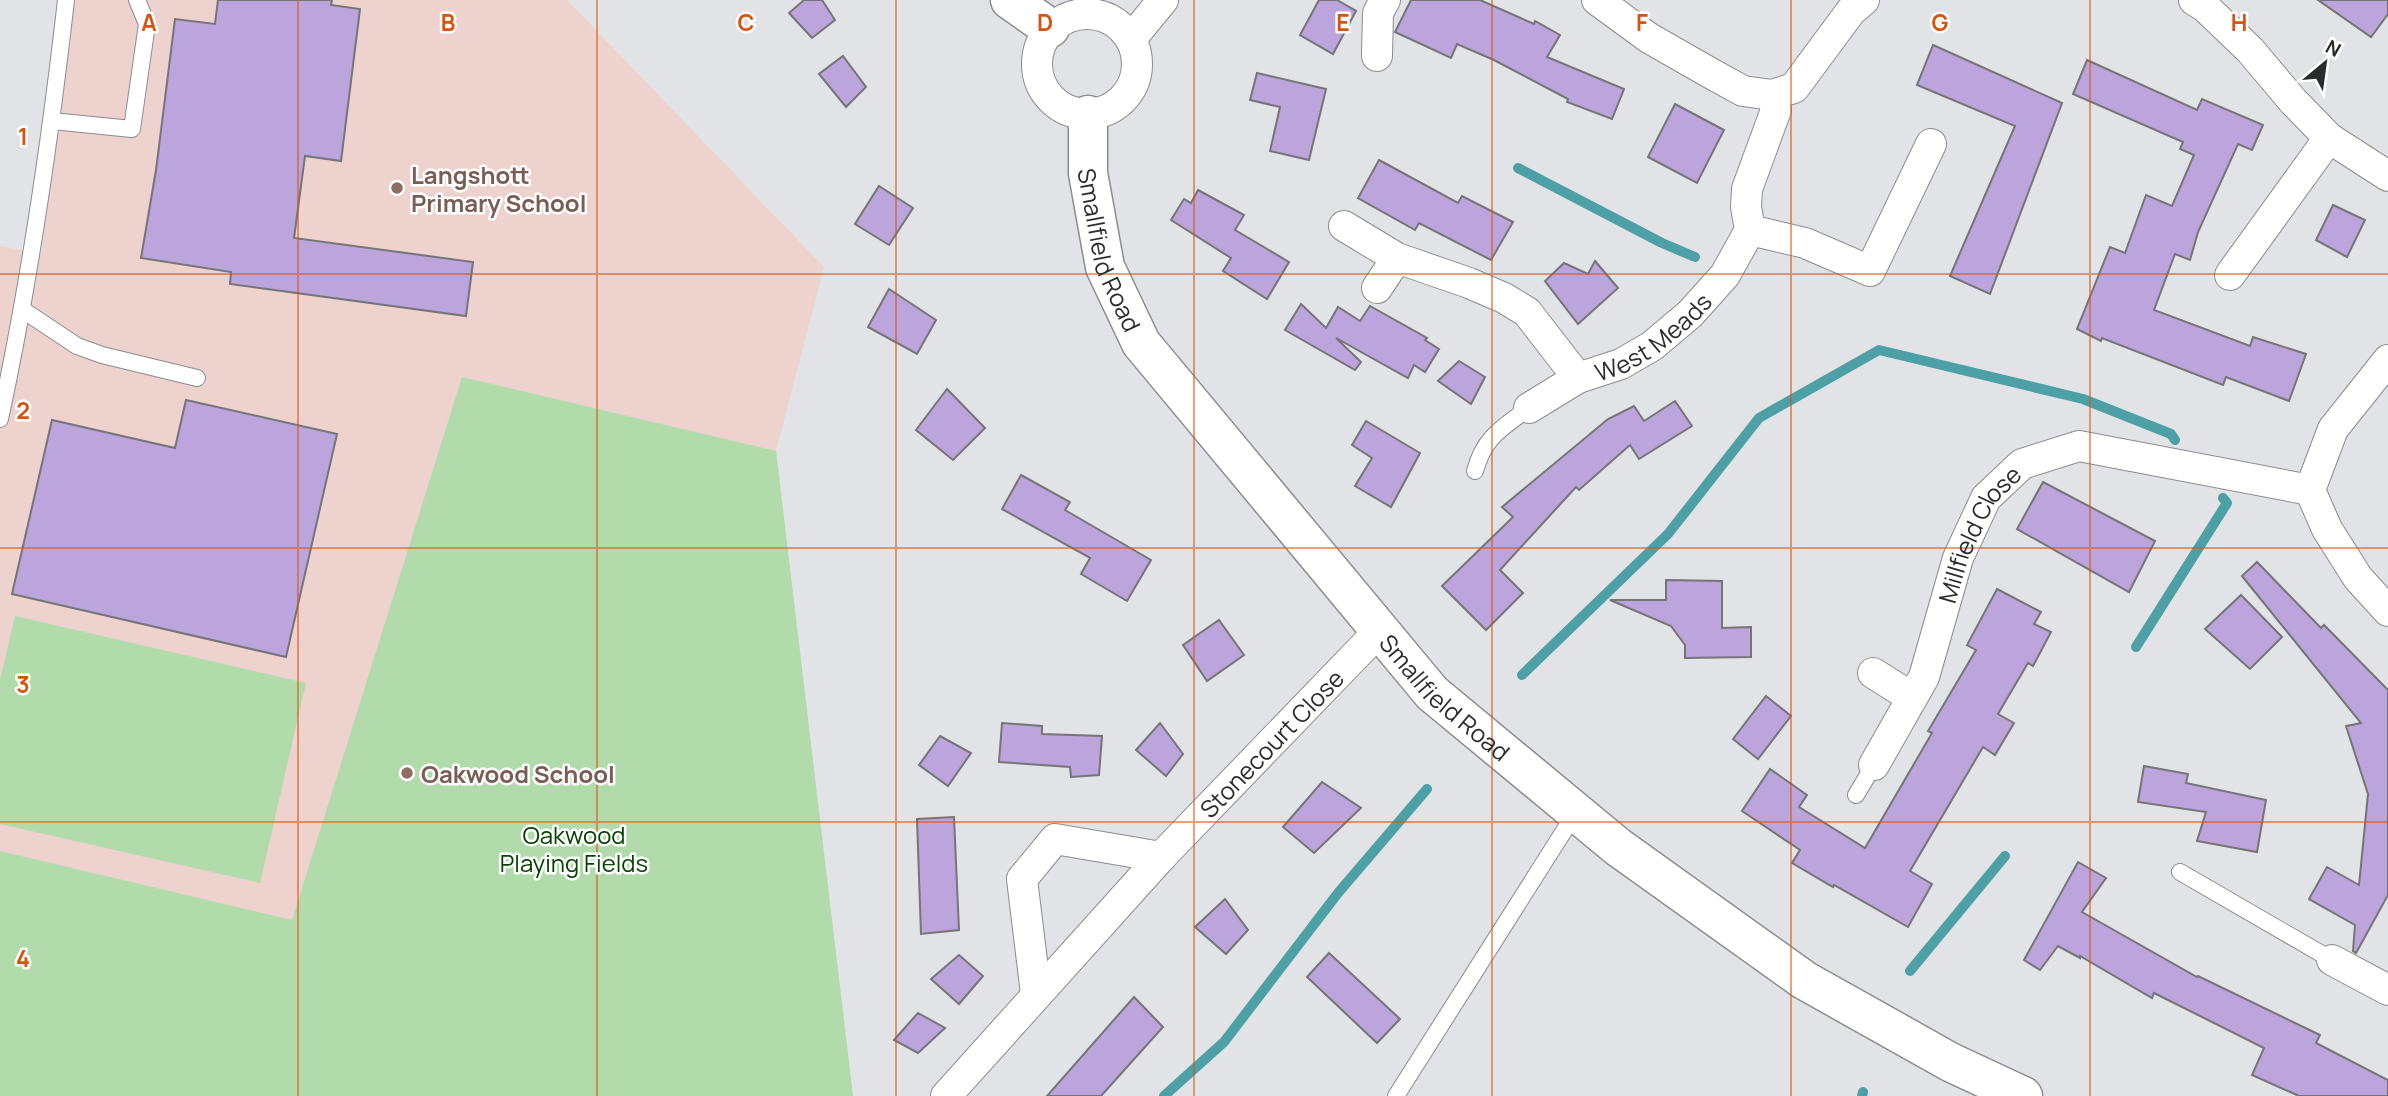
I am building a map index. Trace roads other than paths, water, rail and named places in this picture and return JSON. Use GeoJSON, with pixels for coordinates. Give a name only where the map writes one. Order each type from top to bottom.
{"type":"FeatureCollection","features":[{"type":"Feature","properties":{"kind":"street"},"geometry":{"type":"LineString","coordinates":[[1010,0],[1050,28]]}},
{"type":"Feature","properties":{"kind":"street"},"geometry":{"type":"LineString","coordinates":[[1131,39],[1163,0]]}},
{"type":"Feature","properties":{"kind":"street"},"geometry":{"type":"LineString","coordinates":[[1377,56],[1378,13],[1385,0]]}},
{"type":"Feature","properties":{"kind":"street"},"geometry":{"type":"LineString","coordinates":[[1597,0],[1649,38],[1743,91],[1772,95],[1794,88],[1864,0]]}},
{"type":"Feature","properties":{"kind":"street"},"geometry":{"type":"LineString","coordinates":[[2193,0],[2205,7],[2250,50],[2329,138],[2388,176]]}},
{"type":"Feature","properties":{"kind":"street"},"geometry":{"type":"LineString","coordinates":[[1084,13],[1103,15],[1119,25],[1131,39],[1136,54],[1137,70],[1125,97],[1102,112],[1088,114],[1071,112],[1056,104],[1044,92],[1037,76],[1036,59],[1040,42],[1050,28],[1066,17],[1084,13]]}},
{"type":"Feature","properties":{"kind":"street"},"geometry":{"type":"LineString","coordinates":[[1772,95],[1776,110],[1747,189],[1746,207],[1750,230],[1805,243],[1870,271],[1931,144]]}},
{"type":"Feature","properties":{"kind":"street","name":"Smallfield Road"},"geometry":{"type":"LineString","coordinates":[[1088,114],[1088,173],[1105,268],[1141,343],[1432,693],[1619,847],[1804,980],[1950,1062],[2023,1096]]}},
{"type":"Feature","properties":{"kind":"street"},"geometry":{"type":"LineString","coordinates":[[2230,275],[2329,138]]}},
{"type":"Feature","properties":{"kind":"street","name":"West Meads"},"geometry":{"type":"LineString","coordinates":[[1344,226],[1397,258],[1469,282],[1527,312],[1578,378],[1621,365],[1653,346],[1690,314],[1725,275],[1750,230]]}},
{"type":"Feature","properties":{"kind":"street"},"geometry":{"type":"LineString","coordinates":[[1377,288],[1397,258]]}},
{"type":"Feature","properties":{"kind":"street"},"geometry":{"type":"LineString","coordinates":[[2388,360],[2333,429],[2310,490],[2328,529],[2358,578],[2388,611]]}},
{"type":"Feature","properties":{"kind":"street"},"geometry":{"type":"LineString","coordinates":[[1529,408],[1578,378]]}},
{"type":"Feature","properties":{"kind":"street","name":"Millfield Close"},"geometry":{"type":"LineString","coordinates":[[1874,765],[1924,677],[1958,558],[1986,499],[2022,464],[2079,446],[2310,490]]}},
{"type":"Feature","properties":{"kind":"street","name":"Stonecourt Close"},"geometry":{"type":"LineString","coordinates":[[946,1096],[1161,857],[1380,630]]}},
{"type":"Feature","properties":{"kind":"street"},"geometry":{"type":"LineString","coordinates":[[1873,673],[1911,697]]}},
{"type":"Feature","properties":{"kind":"street"},"geometry":{"type":"LineString","coordinates":[[1036,994],[1022,879],[1055,839],[1161,857]]}},
{"type":"Feature","properties":{"kind":"street"},"geometry":{"type":"LineString","coordinates":[[2332,960],[2388,989]]}},
{"type":"Feature","properties":{"kind":"lane"},"geometry":{"type":"LineString","coordinates":[[0,419],[23,310],[52,121],[66,0]]}},
{"type":"Feature","properties":{"kind":"lane"},"geometry":{"type":"LineString","coordinates":[[52,121],[132,129],[147,24],[136,0]]}},
{"type":"Feature","properties":{"kind":"lane"},"geometry":{"type":"LineString","coordinates":[[23,310],[77,346],[197,378]]}},
{"type":"Feature","properties":{"kind":"lane"},"geometry":{"type":"LineString","coordinates":[[1475,471],[1480,452],[1491,437],[1529,408]]}},
{"type":"Feature","properties":{"kind":"lane"},"geometry":{"type":"LineString","coordinates":[[1856,795],[1874,765]]}},
{"type":"Feature","properties":{"kind":"lane"},"geometry":{"type":"LineString","coordinates":[[1396,1096],[1576,812]]}},
{"type":"Feature","properties":{"kind":"lane"},"geometry":{"type":"LineString","coordinates":[[2180,873],[2332,960]]}},
{"type":"Feature","properties":{"kind":"waterway"},"geometry":{"type":"LineString","coordinates":[[1518,168],[1662,243],[1695,257]]}},
{"type":"Feature","properties":{"kind":"waterway"},"geometry":{"type":"LineString","coordinates":[[1522,675],[1668,534],[1759,418],[1879,350],[2083,399],[2171,434],[2175,440]]}},
{"type":"Feature","properties":{"kind":"waterway"},"geometry":{"type":"LineString","coordinates":[[2136,647],[2227,503],[2223,498]]}},
{"type":"Feature","properties":{"kind":"waterway"},"geometry":{"type":"LineString","coordinates":[[1164,1096],[1224,1042],[1338,893],[1427,789]]}},
{"type":"Feature","properties":{"kind":"waterway"},"geometry":{"type":"LineString","coordinates":[[1910,971],[2005,856]]}},
{"type":"Feature","properties":{"kind":"waterway"},"geometry":{"type":"LineString","coordinates":[[1862,1096],[1863,1092]]}},
{"type":"Feature","properties":{"kind":"place","name":"Langshott Primary School"},"geometry":{"type":"Point","coordinates":[397,188]}},
{"type":"Feature","properties":{"kind":"place","name":"Oakwood School"},"geometry":{"type":"Point","coordinates":[407,773]}},
{"type":"Feature","properties":{"kind":"park label","name":"Oakwood Playing Fields"},"geometry":{"type":"Point","coordinates":[574,848]}}]}
